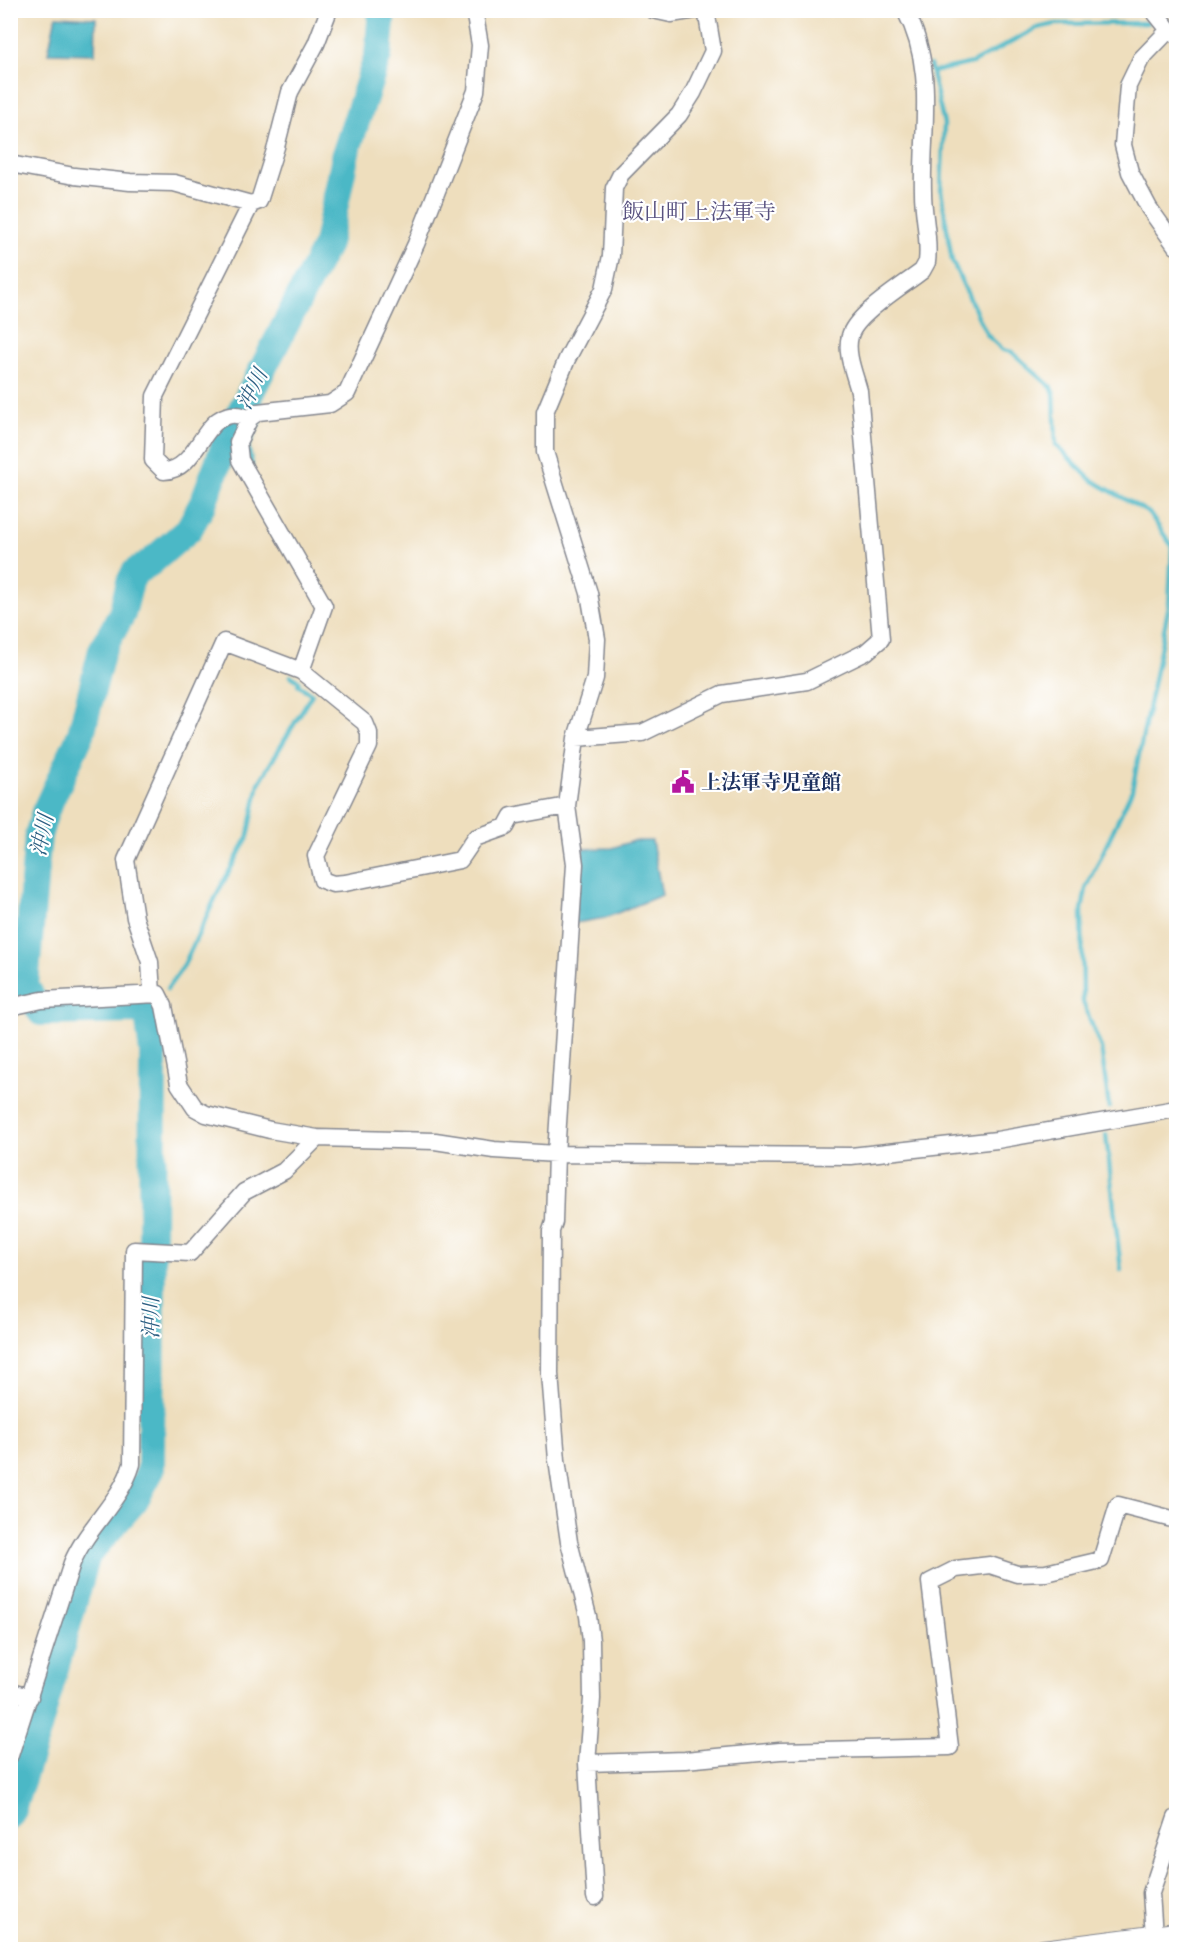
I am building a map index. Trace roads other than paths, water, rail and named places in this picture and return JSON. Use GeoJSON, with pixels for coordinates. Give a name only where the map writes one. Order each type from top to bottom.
{"type":"FeatureCollection","features":[{"type":"Feature","properties":{"kind":"street"},"geometry":{"type":"LineString","coordinates":[[10,164],[85,177],[174,183],[250,204],[259,201],[290,92],[316,44],[328,10]]}},
{"type":"Feature","properties":{"kind":"street"},"geometry":{"type":"LineString","coordinates":[[250,204],[155,396],[153,460],[157,467],[164,471],[173,471],[181,466],[215,423],[250,415],[330,404],[347,393],[416,244],[476,91],[480,45],[474,10]]}},
{"type":"Feature","properties":{"kind":"street"},"geometry":{"type":"LineString","coordinates":[[653,10],[671,14],[696,10]]}},
{"type":"Feature","properties":{"kind":"street"},"geometry":{"type":"LineString","coordinates":[[595,1897],[587,1763],[592,1699],[591,1641],[588,1616],[569,1542],[557,1460],[550,1374],[552,1231],[575,864],[567,806],[576,738],[595,678],[597,639],[589,593],[545,452],[545,412],[567,359],[604,289],[611,256],[614,188],[621,174],[679,115],[693,93],[713,51],[706,10]]}},
{"type":"Feature","properties":{"kind":"street"},"geometry":{"type":"LineString","coordinates":[[576,738],[642,733],[722,694],[807,681],[866,652],[881,639],[859,391],[850,354],[849,336],[856,322],[922,271],[927,262],[923,194],[927,93],[913,25],[905,10]]}},
{"type":"Feature","properties":{"kind":"street"},"geometry":{"type":"LineString","coordinates":[[1153,10],[1173,32],[1141,59],[1128,86],[1123,145],[1130,172],[1149,208],[1176,246]]}},
{"type":"Feature","properties":{"kind":"street"},"geometry":{"type":"LineString","coordinates":[[250,415],[238,442],[240,460],[324,606],[301,671]]}},
{"type":"Feature","properties":{"kind":"street"},"geometry":{"type":"LineString","coordinates":[[152,993],[150,963],[135,918],[126,860],[224,642],[301,671],[358,716],[369,733],[369,746],[316,856],[322,880],[333,884],[345,883],[460,860],[475,838],[506,827],[513,816],[567,806]]}},
{"type":"Feature","properties":{"kind":"street"},"geometry":{"type":"LineString","coordinates":[[17,1005],[42,1000],[158,994],[164,1006],[179,1084],[195,1108],[206,1114],[270,1130],[317,1138],[435,1142],[494,1150],[556,1154],[851,1156],[997,1140],[1176,1109]]}},
{"type":"Feature","properties":{"kind":"street"},"geometry":{"type":"LineString","coordinates":[[10,1755],[78,1548],[127,1481],[132,1464],[134,1250],[190,1253],[244,1192],[284,1171],[317,1138]]}},
{"type":"Feature","properties":{"kind":"street"},"geometry":{"type":"LineString","coordinates":[[587,1763],[685,1760],[780,1751],[950,1747],[930,1582],[956,1569],[990,1565],[1017,1574],[1046,1573],[1101,1560],[1118,1505],[1176,1520]]}},
{"type":"Feature","properties":{"kind":"street"},"geometry":{"type":"LineString","coordinates":[[10,1692],[30,1697]]}},
{"type":"Feature","properties":{"kind":"street"},"geometry":{"type":"LineString","coordinates":[[1156,1943],[1151,1893],[1176,1818]]}},
{"type":"Feature","properties":{"kind":"street"},"geometry":{"type":"LineString","coordinates":[[1043,1950],[1156,1943],[1176,1933]]}},
{"type":"Feature","properties":{"kind":"water"},"geometry":{"type":"Polygon","coordinates":[[[56,16],[96,18],[95,54],[48,53],[56,16]]]}},
{"type":"Feature","properties":{"kind":"water"},"geometry":{"type":"Polygon","coordinates":[[[633,841],[652,841],[662,895],[605,918],[575,923],[578,872],[583,849],[612,848],[633,841]]]}},
{"type":"Feature","properties":{"kind":"waterway","name":"沖川"},"geometry":{"type":"LineString","coordinates":[[10,1815],[37,1732],[87,1555],[135,1500],[151,1470],[153,1053],[148,1014],[138,1010],[41,1012],[25,986],[38,836],[45,812],[81,734],[102,650],[122,614],[130,582],[135,572],[150,563],[189,529],[203,503],[229,434],[327,244],[346,152],[378,55],[382,10]]}},
{"type":"Feature","properties":{"kind":"waterway"},"geometry":{"type":"LineString","coordinates":[[932,72],[972,63],[1037,28],[1056,24],[1147,23]]}},
{"type":"Feature","properties":{"kind":"waterway"},"geometry":{"type":"LineString","coordinates":[[930,65],[944,124],[941,190],[952,261],[987,335],[1003,350],[1012,352],[1051,387],[1054,393],[1056,445],[1090,479],[1149,513],[1172,546],[1169,605],[1132,790],[1086,889],[1082,910],[1083,1002],[1101,1048],[1109,1107]]}},
{"type":"Feature","properties":{"kind":"waterway"},"geometry":{"type":"LineString","coordinates":[[244,405],[262,404]]}},
{"type":"Feature","properties":{"kind":"waterway"},"geometry":{"type":"LineString","coordinates":[[252,465],[248,447],[261,417]]}},
{"type":"Feature","properties":{"kind":"waterway"},"geometry":{"type":"LineString","coordinates":[[167,989],[183,967],[219,890],[248,837],[259,783],[312,694],[298,685],[299,681],[291,676]]}},
{"type":"Feature","properties":{"kind":"waterway","name":"沖川"},"geometry":{"type":"LineString","coordinates":[[148,1014],[153,1008]]}},
{"type":"Feature","properties":{"kind":"waterway"},"geometry":{"type":"LineString","coordinates":[[1106,1135],[1121,1270]]}},
{"type":"Feature","properties":{"kind":"place","name":"上法軍寺児童館"},"geometry":{"type":"Point","coordinates":[683,782]}},
{"type":"Feature","properties":{"kind":"district","name":"飯山町上法軍寺"},"geometry":{"type":"Point","coordinates":[699,211]}}]}
